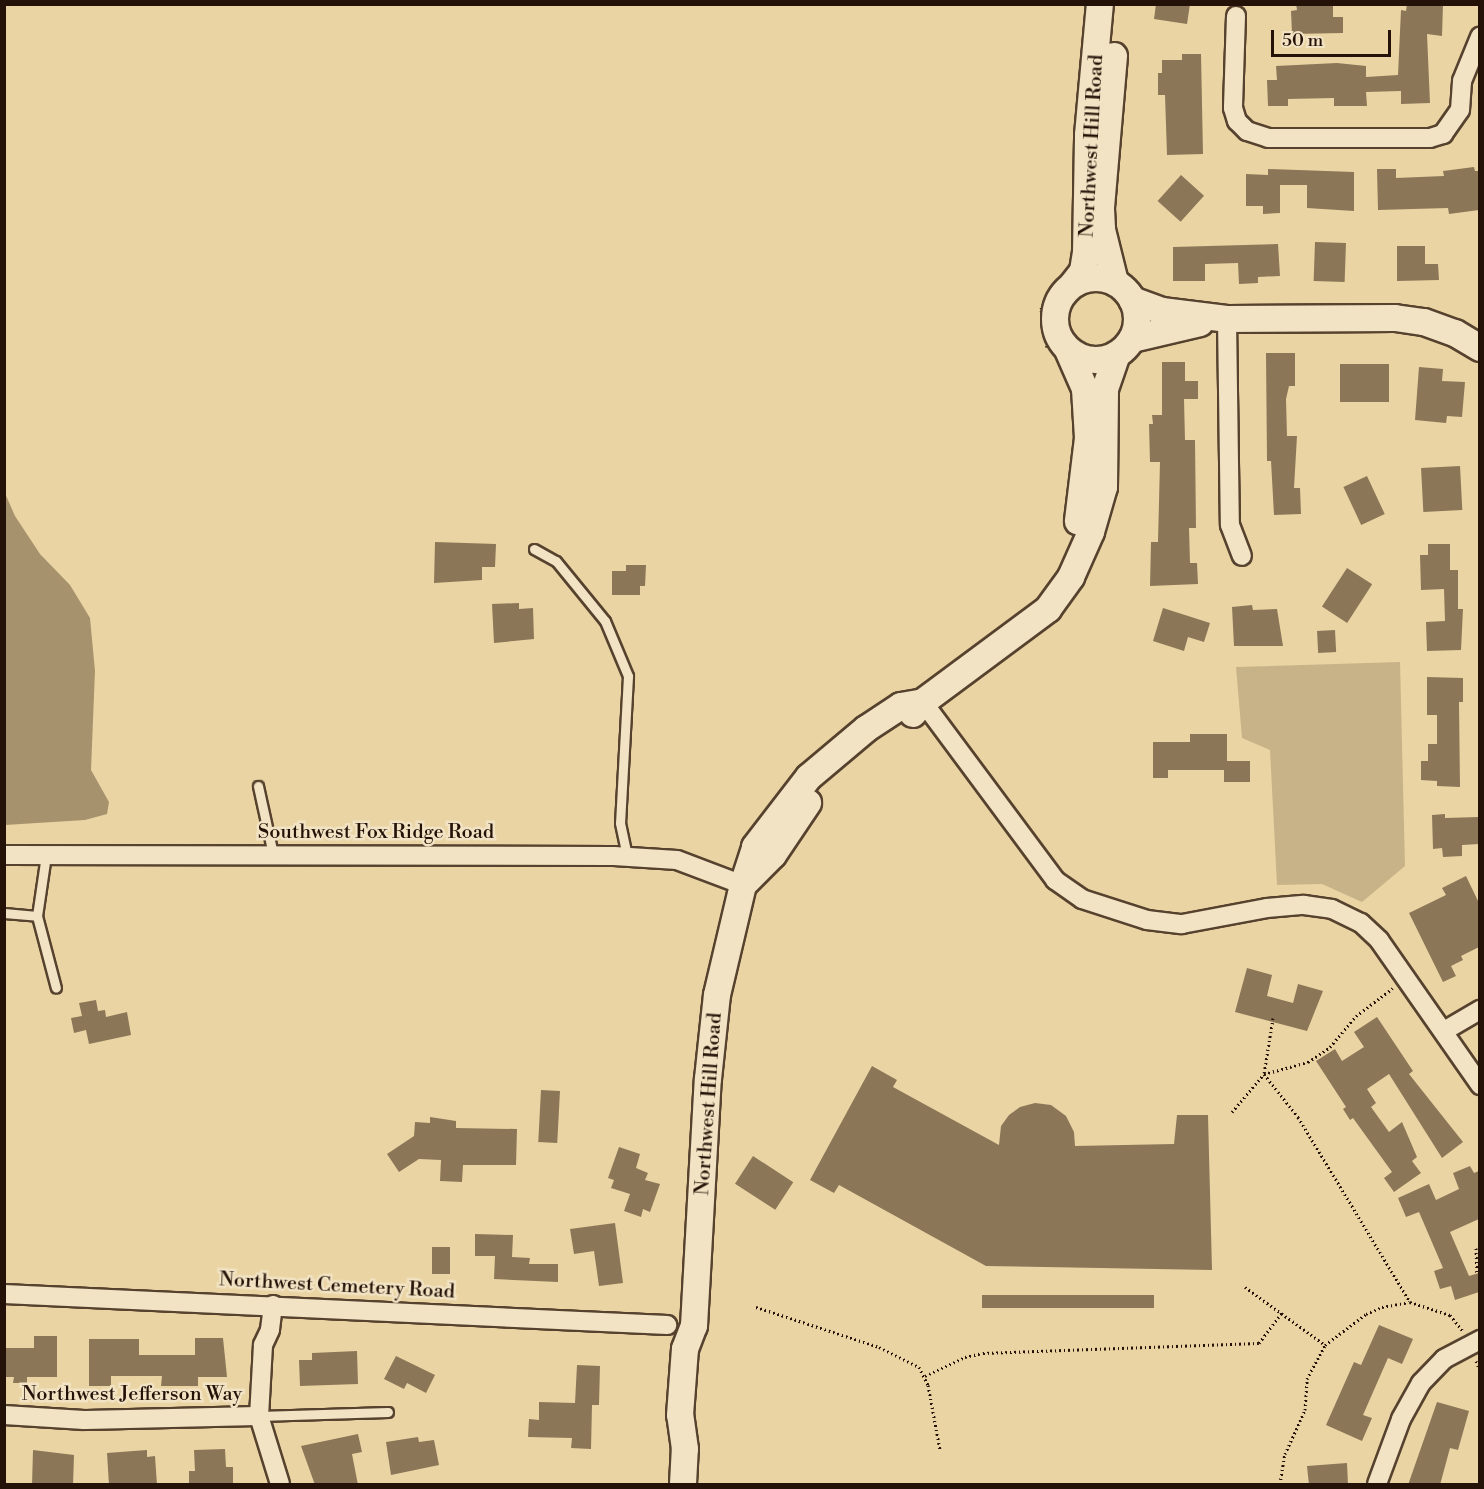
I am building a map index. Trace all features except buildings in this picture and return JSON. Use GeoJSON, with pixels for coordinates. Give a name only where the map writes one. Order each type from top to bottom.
{"type":"FeatureCollection","features":[{"type":"Feature","properties":{"kind":"main road","name":"Northwest Hill Road"},"geometry":{"type":"LineString","coordinates":[[1063,283],[1083,271],[1086,253],[1088,135],[1100,4]]}},
{"type":"Feature","properties":{"kind":"main road","name":"Northwest Hill Road"},"geometry":{"type":"LineString","coordinates":[[1118,4],[1101,209],[1104,241],[1124,291]]}},
{"type":"Feature","properties":{"kind":"main road"},"geometry":{"type":"LineString","coordinates":[[1008,643],[1056,569],[1079,515],[1088,438],[1085,389],[1058,350],[1054,316],[1063,283],[1094,278],[1162,311],[1227,319],[1395,318],[1424,322],[1455,333],[1479,348]]}},
{"type":"Feature","properties":{"kind":"main road"},"geometry":{"type":"LineString","coordinates":[[743,885],[773,855],[822,788],[859,754],[910,718],[923,702],[1008,643],[1048,609],[1071,577],[1091,532],[1104,487],[1105,389],[1137,326],[1124,291]]}},
{"type":"Feature","properties":{"kind":"main road"},"geometry":{"type":"LineString","coordinates":[[1058,350],[1092,360],[1125,347],[1227,319]]}},
{"type":"Feature","properties":{"kind":"main road","name":"Northwest Hill Road"},"geometry":{"type":"LineString","coordinates":[[683,1485],[686,1449],[698,1419],[702,1349],[694,1326],[717,995],[743,885]]}},
{"type":"Feature","properties":{"kind":"street"},"geometry":{"type":"LineString","coordinates":[[1236,16],[1233,108],[1247,131],[1268,138],[1430,138],[1443,134],[1460,110],[1462,81],[1479,37]]}},
{"type":"Feature","properties":{"kind":"street"},"geometry":{"type":"LineString","coordinates":[[1227,319],[1230,525],[1242,556]]}},
{"type":"Feature","properties":{"kind":"street"},"geometry":{"type":"LineString","coordinates":[[923,702],[1055,880],[1082,899],[1147,920],[1182,924],[1267,908],[1304,904],[1332,909],[1361,923],[1379,940],[1479,1084]]}},
{"type":"Feature","properties":{"kind":"street","name":"Southwest Fox Ridge Road"},"geometry":{"type":"LineString","coordinates":[[4,855],[627,856],[677,860],[743,885]]}},
{"type":"Feature","properties":{"kind":"street"},"geometry":{"type":"LineString","coordinates":[[1443,1031],[1479,1010]]}},
{"type":"Feature","properties":{"kind":"street","name":"Northwest Cemetery Road"},"geometry":{"type":"LineString","coordinates":[[4,1294],[667,1325]]}},
{"type":"Feature","properties":{"kind":"street"},"geometry":{"type":"LineString","coordinates":[[273,1305],[270,1330],[264,1345],[259,1416],[280,1485]]}},
{"type":"Feature","properties":{"kind":"street"},"geometry":{"type":"LineString","coordinates":[[1377,1485],[1401,1419],[1421,1383],[1444,1359],[1475,1342]]}},
{"type":"Feature","properties":{"kind":"street","name":"Northwest Jefferson Way"},"geometry":{"type":"LineString","coordinates":[[4,1415],[84,1420],[259,1416]]}},
{"type":"Feature","properties":{"kind":"lane"},"geometry":{"type":"LineString","coordinates":[[534,549],[556,561],[605,621],[628,676],[620,823],[627,856]]}},
{"type":"Feature","properties":{"kind":"lane"},"geometry":{"type":"LineString","coordinates":[[258,786],[273,854]]}},
{"type":"Feature","properties":{"kind":"lane"},"geometry":{"type":"LineString","coordinates":[[46,855],[37,916],[56,988]]}},
{"type":"Feature","properties":{"kind":"lane"},"geometry":{"type":"LineString","coordinates":[[4,913],[37,916]]}},
{"type":"Feature","properties":{"kind":"lane"},"geometry":{"type":"LineString","coordinates":[[259,1416],[388,1413]]}},
{"type":"Feature","properties":{"kind":"path"},"geometry":{"type":"LineString","coordinates":[[1058,350],[1040,324],[1041,309],[1063,283]]}},
{"type":"Feature","properties":{"kind":"path"},"geometry":{"type":"LineString","coordinates":[[1264,1074],[1308,1062],[1329,1047],[1356,1016],[1407,979]]}},
{"type":"Feature","properties":{"kind":"path"},"geometry":{"type":"LineString","coordinates":[[1232,1112],[1264,1074],[1273,1018]]}},
{"type":"Feature","properties":{"kind":"path"},"geometry":{"type":"LineString","coordinates":[[1264,1074],[1298,1117],[1410,1302]]}},
{"type":"Feature","properties":{"kind":"path"},"geometry":{"type":"LineString","coordinates":[[1476,1248],[1477,1273]]}},
{"type":"Feature","properties":{"kind":"path"},"geometry":{"type":"LineString","coordinates":[[1245,1287],[1325,1345]]}},
{"type":"Feature","properties":{"kind":"path"},"geometry":{"type":"LineString","coordinates":[[1280,1485],[1285,1455],[1305,1410],[1307,1379],[1325,1345],[1366,1314],[1382,1307],[1410,1302],[1450,1315],[1475,1342],[1479,1370]]}},
{"type":"Feature","properties":{"kind":"path"},"geometry":{"type":"LineString","coordinates":[[756,1307],[879,1347],[907,1359],[925,1376],[940,1450]]}},
{"type":"Feature","properties":{"kind":"path"},"geometry":{"type":"LineString","coordinates":[[925,1376],[965,1357],[983,1353],[1259,1343],[1282,1312]]}},
{"type":"Feature","properties":{"kind":"shaded area"},"geometry":{"type":"Polygon","coordinates":[[[4,491],[15,516],[40,554],[70,585],[90,618],[95,671],[91,770],[109,802],[107,814],[85,820],[5,825],[4,491]]]}},
{"type":"Feature","properties":{"kind":"shaded area"},"geometry":{"type":"Polygon","coordinates":[[[1400,662],[1405,866],[1362,902],[1322,884],[1277,885],[1270,750],[1242,738],[1236,667],[1400,662]]]}}]}
